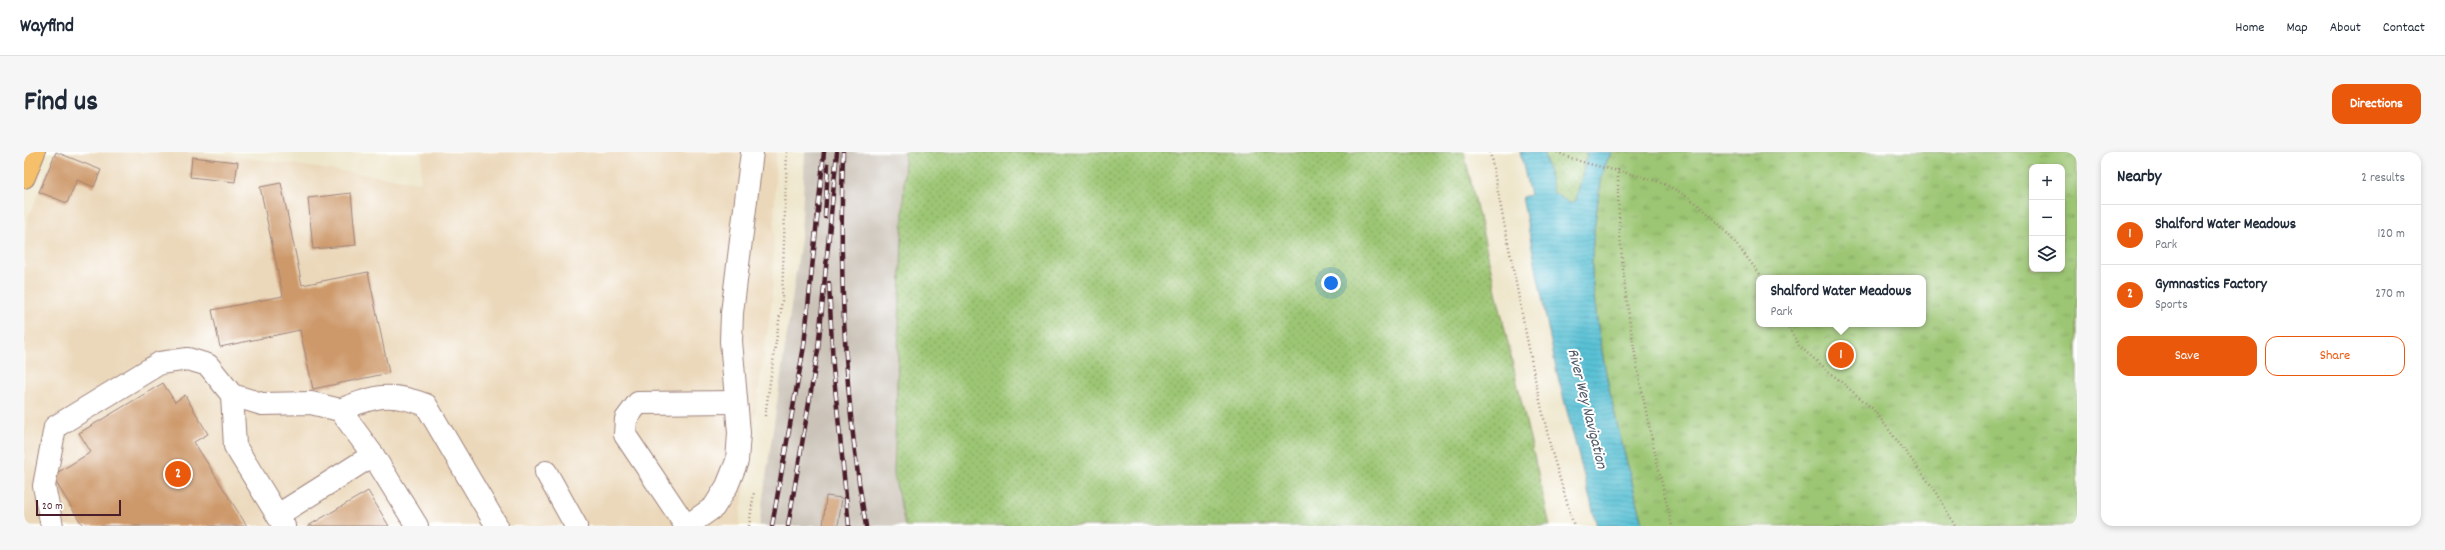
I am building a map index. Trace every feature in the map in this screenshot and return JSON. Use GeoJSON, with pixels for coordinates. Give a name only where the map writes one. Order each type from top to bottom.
{"type":"FeatureCollection","features":[{"type":"Feature","properties":{"kind":"main road"},"geometry":{"type":"LineString","coordinates":[[24,177],[30,155]]}},
{"type":"Feature","properties":{"kind":"lane"},"geometry":{"type":"LineString","coordinates":[[736,402],[638,403],[626,419],[626,435],[687,526],[714,507],[727,486],[735,467],[739,433],[731,341],[732,313],[752,152]]}},
{"type":"Feature","properties":{"kind":"lane"},"geometry":{"type":"LineString","coordinates":[[52,526],[44,486],[55,427],[160,363],[188,359],[208,365],[232,395],[262,404],[311,403],[340,410],[372,397],[405,397],[426,405],[497,526]]}},
{"type":"Feature","properties":{"kind":"lane"},"geometry":{"type":"LineString","coordinates":[[232,395],[235,446],[281,521],[373,455]]}},
{"type":"Feature","properties":{"kind":"lane"},"geometry":{"type":"LineString","coordinates":[[340,410],[373,455],[417,526]]}},
{"type":"Feature","properties":{"kind":"lane"},"geometry":{"type":"LineString","coordinates":[[546,472],[576,526]]}},
{"type":"Feature","properties":{"kind":"path"},"geometry":{"type":"LineString","coordinates":[[765,417],[782,300],[787,152]]}},
{"type":"Feature","properties":{"kind":"path"},"geometry":{"type":"LineString","coordinates":[[1490,152],[1535,379],[1551,449],[1574,526]]}},
{"type":"Feature","properties":{"kind":"path"},"geometry":{"type":"LineString","coordinates":[[1558,152],[1578,162],[1618,169],[1628,174],[1653,180],[1689,197],[1718,223],[1760,275]]}},
{"type":"Feature","properties":{"kind":"path"},"geometry":{"type":"LineString","coordinates":[[1618,169],[1618,224],[1634,356],[1672,526]]}},
{"type":"Feature","properties":{"kind":"path"},"geometry":{"type":"LineString","coordinates":[[1789,327],[1799,346],[1873,409],[1937,493],[1955,526]]}},
{"type":"Feature","properties":{"kind":"path"},"geometry":{"type":"LineString","coordinates":[[749,526],[755,487]]}},
{"type":"Feature","properties":{"kind":"shaded area"},"geometry":{"type":"Polygon","coordinates":[[[56,152],[203,152],[420,182],[422,152],[776,152],[772,300],[739,526],[24,526],[24,250],[28,218],[56,152]]]}},
{"type":"Feature","properties":{"kind":"shaded area"},"geometry":{"type":"Polygon","coordinates":[[[805,152],[905,152],[894,475],[905,526],[759,526],[801,238],[805,152]]]}},
{"type":"Feature","properties":{"kind":"green space"},"geometry":{"type":"Polygon","coordinates":[[[905,152],[1464,152],[1550,526],[905,526],[894,475],[905,152]]]}},
{"type":"Feature","properties":{"kind":"green space"},"geometry":{"type":"Polygon","coordinates":[[[1544,152],[1585,152],[1587,155],[1576,201],[1569,203],[1553,192],[1544,152]]]}},
{"type":"Feature","properties":{"kind":"green space"},"geometry":{"type":"Polygon","coordinates":[[[1612,152],[2077,152],[2077,526],[1644,526],[1613,407],[1601,347],[1593,286],[1593,243],[1604,169],[1612,152]]]}},
{"type":"Feature","properties":{"kind":"water","name":"River Wey Navigation"},"geometry":{"type":"Polygon","coordinates":[[[1520,152],[1544,152],[1553,192],[1569,203],[1576,201],[1587,155],[1585,152],[1612,152],[1604,169],[1595,222],[1592,265],[1593,286],[1601,347],[1613,407],[1644,526],[1597,526],[1557,373],[1522,197],[1530,195],[1520,152]]]}},
{"type":"Feature","properties":{"kind":"building"},"geometry":{"type":"Polygon","coordinates":[[[56,152],[101,170],[94,187],[77,180],[67,203],[39,192],[56,152]]]}},
{"type":"Feature","properties":{"kind":"building"},"geometry":{"type":"Polygon","coordinates":[[[192,157],[238,162],[235,182],[190,177],[192,157]]]}},
{"type":"Feature","properties":{"kind":"building"},"geometry":{"type":"Polygon","coordinates":[[[281,183],[302,285],[368,272],[389,373],[313,389],[300,330],[220,347],[212,310],[283,296],[260,187],[281,183]]]}},
{"type":"Feature","properties":{"kind":"building"},"geometry":{"type":"Polygon","coordinates":[[[351,193],[356,245],[313,249],[308,198],[351,193]]]}},
{"type":"Feature","properties":{"kind":"building"},"geometry":{"type":"Polygon","coordinates":[[[163,383],[175,402],[185,395],[208,434],[194,442],[247,526],[83,526],[52,476],[91,452],[79,433],[163,383]]]}},
{"type":"Feature","properties":{"kind":"building"},"geometry":{"type":"Polygon","coordinates":[[[368,491],[389,526],[308,526],[368,491]]]}},
{"type":"Feature","properties":{"kind":"building"},"geometry":{"type":"Polygon","coordinates":[[[826,496],[842,498],[838,526],[823,526],[826,496]]]}},
{"type":"Feature","properties":{"kind":"railway"},"geometry":{"type":"LineString","coordinates":[[772,526],[804,346],[824,152]]}},
{"type":"Feature","properties":{"kind":"railway"},"geometry":{"type":"LineString","coordinates":[[788,526],[818,350],[837,152]]}},
{"type":"Feature","properties":{"kind":"railway"},"geometry":{"type":"LineString","coordinates":[[843,152],[842,245],[845,339],[853,434],[866,526]]}},
{"type":"Feature","properties":{"kind":"railway"},"geometry":{"type":"LineString","coordinates":[[825,217],[828,165]]}},
{"type":"Feature","properties":{"kind":"railway"},"geometry":{"type":"LineString","coordinates":[[829,283],[833,367],[849,526]]}},
{"type":"Feature","properties":{"kind":"place","name":"Shalford Water Meadows"},"geometry":{"type":"Point","coordinates":[1841,355]}},
{"type":"Feature","properties":{"kind":"place","name":"Gymnastics Factory"},"geometry":{"type":"Point","coordinates":[178,474]}}]}
